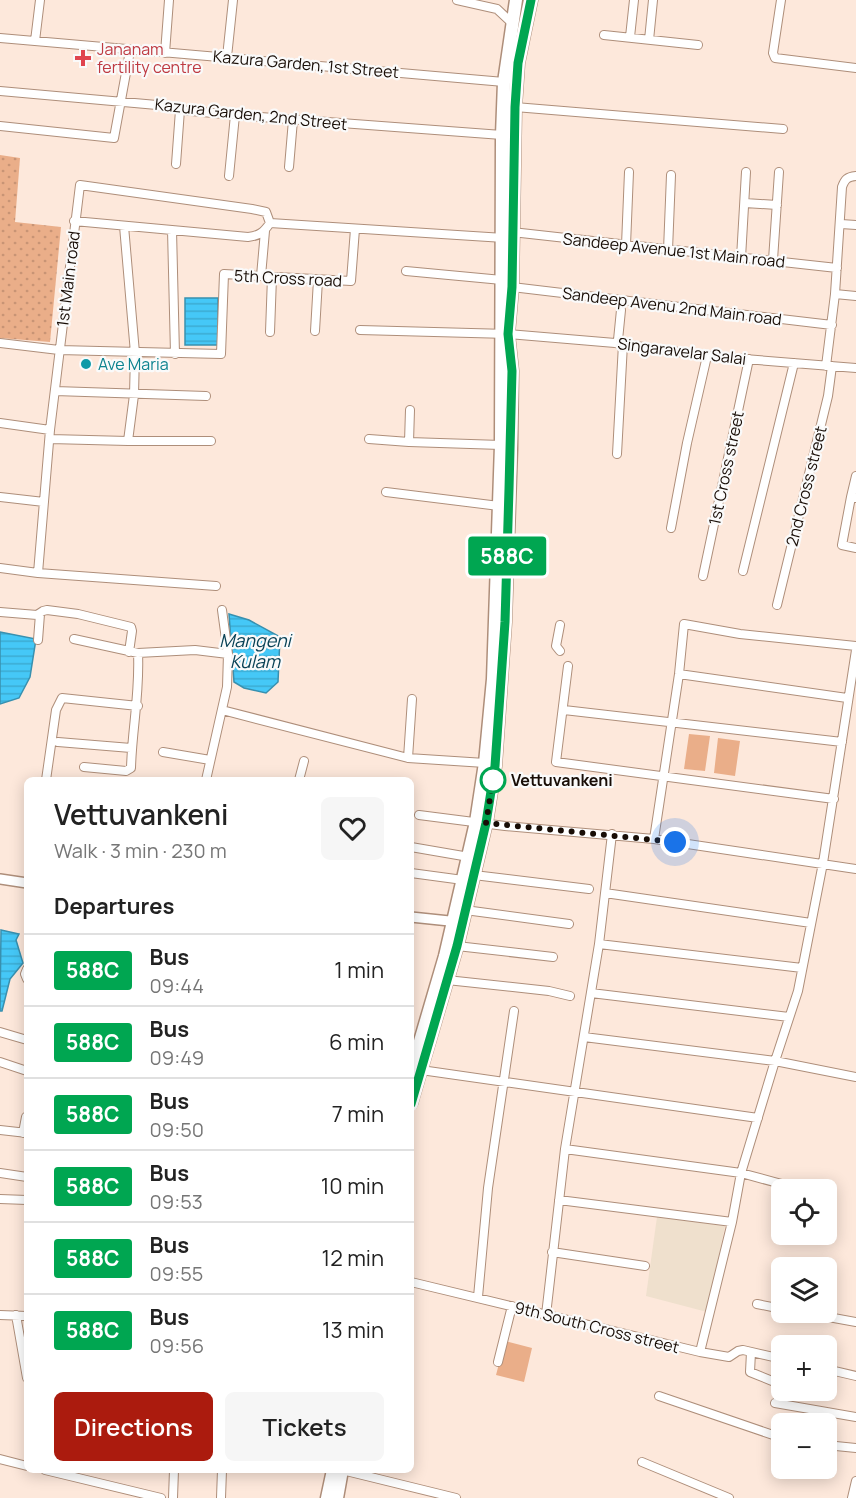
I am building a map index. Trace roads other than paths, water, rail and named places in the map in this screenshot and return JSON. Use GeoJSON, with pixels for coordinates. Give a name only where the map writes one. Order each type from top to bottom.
{"type":"FeatureCollection","features":[{"type":"Feature","properties":{"kind":"main road"},"geometry":{"type":"LineString","coordinates":[[508,236],[502,135],[504,82],[516,0]]}},
{"type":"Feature","properties":{"kind":"main road"},"geometry":{"type":"LineString","coordinates":[[468,877],[468,857],[481,822],[493,679],[508,236],[515,107],[518,63],[531,0]]}},
{"type":"Feature","properties":{"kind":"main road"},"geometry":{"type":"LineString","coordinates":[[416,1071],[457,946],[468,877],[495,766],[505,622],[512,371],[505,335]]}},
{"type":"Feature","properties":{"kind":"main road"},"geometry":{"type":"LineString","coordinates":[[416,1071],[445,956],[460,918]]}},
{"type":"Feature","properties":{"kind":"main road"},"geometry":{"type":"LineString","coordinates":[[327,1498],[332,1473]]}},
{"type":"Feature","properties":{"kind":"main road"},"geometry":{"type":"LineString","coordinates":[[337,1498],[341,1473]]}},
{"type":"Feature","properties":{"kind":"street"},"geometry":{"type":"LineString","coordinates":[[35,41],[40,0]]}},
{"type":"Feature","properties":{"kind":"street"},"geometry":{"type":"LineString","coordinates":[[165,53],[169,0]]}},
{"type":"Feature","properties":{"kind":"street"},"geometry":{"type":"LineString","coordinates":[[227,57],[233,0]]}},
{"type":"Feature","properties":{"kind":"street"},"geometry":{"type":"LineString","coordinates":[[457,0],[496,9],[512,23]]}},
{"type":"Feature","properties":{"kind":"street"},"geometry":{"type":"LineString","coordinates":[[630,38],[634,0]]}},
{"type":"Feature","properties":{"kind":"street"},"geometry":{"type":"LineString","coordinates":[[649,40],[653,0]]}},
{"type":"Feature","properties":{"kind":"street"},"geometry":{"type":"LineString","coordinates":[[781,0],[773,53],[775,58],[856,68]]}},
{"type":"Feature","properties":{"kind":"street"},"geometry":{"type":"LineString","coordinates":[[604,35],[698,45]]}},
{"type":"Feature","properties":{"kind":"street","name":"Kazura Garden, 1st Street"},"geometry":{"type":"LineString","coordinates":[[0,38],[504,82]]}},
{"type":"Feature","properties":{"kind":"street"},"geometry":{"type":"LineString","coordinates":[[0,126],[114,138],[130,51]]}},
{"type":"Feature","properties":{"kind":"street","name":"Kazura Garden, 2nd Street"},"geometry":{"type":"LineString","coordinates":[[0,92],[120,101],[168,106],[180,110],[293,120],[502,135]]}},
{"type":"Feature","properties":{"kind":"street"},"geometry":{"type":"LineString","coordinates":[[515,107],[783,129]]}},
{"type":"Feature","properties":{"kind":"street"},"geometry":{"type":"LineString","coordinates":[[176,164],[180,110]]}},
{"type":"Feature","properties":{"kind":"street"},"geometry":{"type":"LineString","coordinates":[[229,176],[235,115]]}},
{"type":"Feature","properties":{"kind":"street"},"geometry":{"type":"LineString","coordinates":[[289,167],[293,120]]}},
{"type":"Feature","properties":{"kind":"street"},"geometry":{"type":"LineString","coordinates":[[626,245],[629,172]]}},
{"type":"Feature","properties":{"kind":"street"},"geometry":{"type":"LineString","coordinates":[[741,258],[746,172]]}},
{"type":"Feature","properties":{"kind":"street"},"geometry":{"type":"LineString","coordinates":[[773,260],[779,172]]}},
{"type":"Feature","properties":{"kind":"street"},"geometry":{"type":"LineString","coordinates":[[668,250],[671,175]]}},
{"type":"Feature","properties":{"kind":"street","name":"2nd Cross street"},"geometry":{"type":"LineString","coordinates":[[777,605],[828,396],[842,187],[845,180],[856,176]]}},
{"type":"Feature","properties":{"kind":"street","name":"1st Main road"},"geometry":{"type":"LineString","coordinates":[[38,573],[50,430],[80,185],[252,209],[266,212],[270,223]]}},
{"type":"Feature","properties":{"kind":"street"},"geometry":{"type":"LineString","coordinates":[[745,203],[777,206]]}},
{"type":"Feature","properties":{"kind":"street"},"geometry":{"type":"LineString","coordinates":[[74,221],[248,237],[265,231]]}},
{"type":"Feature","properties":{"kind":"street"},"geometry":{"type":"LineString","coordinates":[[261,276],[265,231],[270,223]]}},
{"type":"Feature","properties":{"kind":"street","name":"Sandeep Avenue 1st Main road"},"geometry":{"type":"LineString","coordinates":[[270,223],[626,245],[837,268]]}},
{"type":"Feature","properties":{"kind":"street"},"geometry":{"type":"LineString","coordinates":[[841,224],[856,225]]}},
{"type":"Feature","properties":{"kind":"street"},"geometry":{"type":"LineString","coordinates":[[124,226],[135,353],[134,395],[128,441]]}},
{"type":"Feature","properties":{"kind":"street","name":"5th Cross road"},"geometry":{"type":"LineString","coordinates":[[0,343],[59,350],[221,354],[224,274],[351,282],[355,229]]}},
{"type":"Feature","properties":{"kind":"street"},"geometry":{"type":"LineString","coordinates":[[172,230],[175,354]]}},
{"type":"Feature","properties":{"kind":"street","name":"Sandeep Avenu 2nd Main road"},"geometry":{"type":"LineString","coordinates":[[406,271],[832,325]]}},
{"type":"Feature","properties":{"kind":"street"},"geometry":{"type":"LineString","coordinates":[[270,332],[272,277]]}},
{"type":"Feature","properties":{"kind":"street"},"geometry":{"type":"LineString","coordinates":[[315,331],[318,280]]}},
{"type":"Feature","properties":{"kind":"street"},"geometry":{"type":"LineString","coordinates":[[835,294],[856,296]]}},
{"type":"Feature","properties":{"kind":"street"},"geometry":{"type":"LineString","coordinates":[[617,454],[618,340],[621,310]]}},
{"type":"Feature","properties":{"kind":"street","name":"Singaravelar Salai"},"geometry":{"type":"LineString","coordinates":[[360,330],[505,335],[619,344],[707,356],[856,368]]}},
{"type":"Feature","properties":{"kind":"street"},"geometry":{"type":"LineString","coordinates":[[671,528],[687,442],[707,356]]}},
{"type":"Feature","properties":{"kind":"street","name":"1st Cross street"},"geometry":{"type":"LineString","coordinates":[[703,576],[749,359]]}},
{"type":"Feature","properties":{"kind":"street"},"geometry":{"type":"LineString","coordinates":[[743,571],[794,363]]}},
{"type":"Feature","properties":{"kind":"street"},"geometry":{"type":"LineString","coordinates":[[55,391],[206,396]]}},
{"type":"Feature","properties":{"kind":"street"},"geometry":{"type":"LineString","coordinates":[[409,442],[410,410]]}},
{"type":"Feature","properties":{"kind":"street"},"geometry":{"type":"LineString","coordinates":[[0,423],[50,430]]}},
{"type":"Feature","properties":{"kind":"street"},"geometry":{"type":"LineString","coordinates":[[50,439],[211,441]]}},
{"type":"Feature","properties":{"kind":"street"},"geometry":{"type":"LineString","coordinates":[[369,439],[501,445]]}},
{"type":"Feature","properties":{"kind":"street"},"geometry":{"type":"LineString","coordinates":[[856,476],[854,497],[842,545],[856,548]]}},
{"type":"Feature","properties":{"kind":"street"},"geometry":{"type":"LineString","coordinates":[[386,492],[499,506]]}},
{"type":"Feature","properties":{"kind":"street"},"geometry":{"type":"LineString","coordinates":[[0,497],[44,502]]}},
{"type":"Feature","properties":{"kind":"street"},"geometry":{"type":"LineString","coordinates":[[0,568],[38,573],[216,586]]}},
{"type":"Feature","properties":{"kind":"street"},"geometry":{"type":"LineString","coordinates":[[0,612],[33,615],[47,610],[71,613],[131,627],[129,652]]}},
{"type":"Feature","properties":{"kind":"street"},"geometry":{"type":"LineString","coordinates":[[207,777],[228,678],[228,654],[222,610]]}},
{"type":"Feature","properties":{"kind":"street"},"geometry":{"type":"LineString","coordinates":[[38,640],[40,614]]}},
{"type":"Feature","properties":{"kind":"street"},"geometry":{"type":"LineString","coordinates":[[654,839],[679,674],[684,624],[740,634],[856,646]]}},
{"type":"Feature","properties":{"kind":"street"},"geometry":{"type":"LineString","coordinates":[[560,626],[556,646],[560,651]]}},
{"type":"Feature","properties":{"kind":"street"},"geometry":{"type":"LineString","coordinates":[[74,639],[138,653],[195,650],[228,654]]}},
{"type":"Feature","properties":{"kind":"street"},"geometry":{"type":"LineString","coordinates":[[700,1352],[732,1222],[741,1173],[798,992],[834,799],[847,698],[856,650]]}},
{"type":"Feature","properties":{"kind":"street"},"geometry":{"type":"LineString","coordinates":[[84,767],[130,771],[131,748],[138,706],[138,653]]}},
{"type":"Feature","properties":{"kind":"street"},"geometry":{"type":"LineString","coordinates":[[568,666],[556,762],[834,799]]}},
{"type":"Feature","properties":{"kind":"street"},"geometry":{"type":"LineString","coordinates":[[679,674],[847,698]]}},
{"type":"Feature","properties":{"kind":"street"},"geometry":{"type":"LineString","coordinates":[[46,777],[56,710],[62,698],[138,706]]}},
{"type":"Feature","properties":{"kind":"street"},"geometry":{"type":"LineString","coordinates":[[408,758],[412,699]]}},
{"type":"Feature","properties":{"kind":"street"},"geometry":{"type":"LineString","coordinates":[[222,710],[408,758],[485,763]]}},
{"type":"Feature","properties":{"kind":"street"},"geometry":{"type":"LineString","coordinates":[[564,710],[842,742]]}},
{"type":"Feature","properties":{"kind":"street"},"geometry":{"type":"LineString","coordinates":[[58,742],[131,748]]}},
{"type":"Feature","properties":{"kind":"street"},"geometry":{"type":"LineString","coordinates":[[163,752],[210,760]]}},
{"type":"Feature","properties":{"kind":"street"},"geometry":{"type":"LineString","coordinates":[[300,777],[304,761]]}},
{"type":"Feature","properties":{"kind":"street"},"geometry":{"type":"LineString","coordinates":[[419,815],[654,839],[856,868]]}},
{"type":"Feature","properties":{"kind":"street"},"geometry":{"type":"LineString","coordinates":[[546,1315],[565,1149],[599,944],[612,834]]}},
{"type":"Feature","properties":{"kind":"street"},"geometry":{"type":"LineString","coordinates":[[414,848],[468,857]]}},
{"type":"Feature","properties":{"kind":"street"},"geometry":{"type":"LineString","coordinates":[[414,873],[589,890]]}},
{"type":"Feature","properties":{"kind":"street"},"geometry":{"type":"LineString","coordinates":[[0,879],[24,882]]}},
{"type":"Feature","properties":{"kind":"street"},"geometry":{"type":"LineString","coordinates":[[605,893],[811,923]]}},
{"type":"Feature","properties":{"kind":"street"},"geometry":{"type":"LineString","coordinates":[[414,916],[569,924]]}},
{"type":"Feature","properties":{"kind":"street"},"geometry":{"type":"LineString","coordinates":[[599,944],[802,968]]}},
{"type":"Feature","properties":{"kind":"street"},"geometry":{"type":"LineString","coordinates":[[457,946],[553,957]]}},
{"type":"Feature","properties":{"kind":"street"},"geometry":{"type":"LineString","coordinates":[[447,980],[549,991],[570,996]]}},
{"type":"Feature","properties":{"kind":"street"},"geometry":{"type":"LineString","coordinates":[[591,993],[789,1017]]}},
{"type":"Feature","properties":{"kind":"street"},"geometry":{"type":"LineString","coordinates":[[478,1298],[488,1188],[514,1011]]}},
{"type":"Feature","properties":{"kind":"street"},"geometry":{"type":"LineString","coordinates":[[0,1032],[24,1039]]}},
{"type":"Feature","properties":{"kind":"street"},"geometry":{"type":"LineString","coordinates":[[584,1037],[775,1061],[856,1077]]}},
{"type":"Feature","properties":{"kind":"street"},"geometry":{"type":"LineString","coordinates":[[0,1062],[24,1070]]}},
{"type":"Feature","properties":{"kind":"street"},"geometry":{"type":"LineString","coordinates":[[416,1071],[758,1118]]}},
{"type":"Feature","properties":{"kind":"street"},"geometry":{"type":"LineString","coordinates":[[0,1130],[24,1133]]}},
{"type":"Feature","properties":{"kind":"street"},"geometry":{"type":"LineString","coordinates":[[565,1149],[741,1173],[771,1181]]}},
{"type":"Feature","properties":{"kind":"street"},"geometry":{"type":"LineString","coordinates":[[0,1173],[24,1177]]}},
{"type":"Feature","properties":{"kind":"street"},"geometry":{"type":"LineString","coordinates":[[0,1199],[24,1200]]}},
{"type":"Feature","properties":{"kind":"street"},"geometry":{"type":"LineString","coordinates":[[559,1200],[732,1222]]}},
{"type":"Feature","properties":{"kind":"street"},"geometry":{"type":"LineString","coordinates":[[552,1252],[645,1266]]}},
{"type":"Feature","properties":{"kind":"street","name":"9th South Cross street"},"geometry":{"type":"LineString","coordinates":[[414,1283],[700,1352],[729,1357],[738,1350],[771,1357]]}},
{"type":"Feature","properties":{"kind":"street"},"geometry":{"type":"LineString","coordinates":[[758,1304],[771,1307]]}},
{"type":"Feature","properties":{"kind":"street"},"geometry":{"type":"LineString","coordinates":[[498,1362],[512,1306]]}},
{"type":"Feature","properties":{"kind":"street"},"geometry":{"type":"LineString","coordinates":[[0,1315],[24,1316]]}},
{"type":"Feature","properties":{"kind":"street"},"geometry":{"type":"LineString","coordinates":[[16,1315],[24,1361]]}},
{"type":"Feature","properties":{"kind":"street"},"geometry":{"type":"LineString","coordinates":[[837,1319],[856,1322]]}},
{"type":"Feature","properties":{"kind":"street"},"geometry":{"type":"LineString","coordinates":[[751,1352],[750,1372],[771,1381]]}},
{"type":"Feature","properties":{"kind":"street"},"geometry":{"type":"LineString","coordinates":[[837,1372],[856,1376]]}},
{"type":"Feature","properties":{"kind":"street"},"geometry":{"type":"LineString","coordinates":[[659,1396],[771,1434]]}},
{"type":"Feature","properties":{"kind":"street"},"geometry":{"type":"LineString","coordinates":[[775,1403],[856,1417]]}},
{"type":"Feature","properties":{"kind":"street"},"geometry":{"type":"LineString","coordinates":[[837,1446],[856,1448]]}},
{"type":"Feature","properties":{"kind":"street"},"geometry":{"type":"LineString","coordinates":[[0,1459],[24,1465]]}},
{"type":"Feature","properties":{"kind":"street"},"geometry":{"type":"LineString","coordinates":[[642,1462],[710,1495],[729,1498]]}},
{"type":"Feature","properties":{"kind":"street"},"geometry":{"type":"LineString","coordinates":[[57,1473],[159,1498]]}},
{"type":"Feature","properties":{"kind":"street"},"geometry":{"type":"LineString","coordinates":[[173,1498],[174,1473]]}},
{"type":"Feature","properties":{"kind":"street"},"geometry":{"type":"LineString","coordinates":[[221,1498],[222,1473]]}},
{"type":"Feature","properties":{"kind":"street"},"geometry":{"type":"LineString","coordinates":[[354,1473],[456,1498]]}},
{"type":"Feature","properties":{"kind":"street"},"geometry":{"type":"LineString","coordinates":[[852,1498],[856,1481]]}},
{"type":"Feature","properties":{"kind":"water"},"geometry":{"type":"Polygon","coordinates":[[[185,298],[218,298],[218,345],[185,345],[185,298]]]}},
{"type":"Feature","properties":{"kind":"water","name":"Mangeni Kulam"},"geometry":{"type":"Polygon","coordinates":[[[229,614],[249,620],[280,637],[278,682],[266,693],[244,688],[234,682],[229,614]]]}},
{"type":"Feature","properties":{"kind":"water"},"geometry":{"type":"Polygon","coordinates":[[[0,632],[36,639],[30,677],[19,698],[0,704],[0,632]]]}},
{"type":"Feature","properties":{"kind":"water"},"geometry":{"type":"Polygon","coordinates":[[[1,930],[19,934],[16,940],[23,963],[10,979],[2,1011],[0,1011],[1,930]]]}},
{"type":"Feature","properties":{"kind":"place","name":"Jananam fertility centre"},"geometry":{"type":"Point","coordinates":[83,58]}},
{"type":"Feature","properties":{"kind":"place","name":"Ave Maria"},"geometry":{"type":"Point","coordinates":[86,364]}},
{"type":"Feature","properties":{"kind":"place","name":"Vettuvankeni"},"geometry":{"type":"Point","coordinates":[493,780]}}]}
